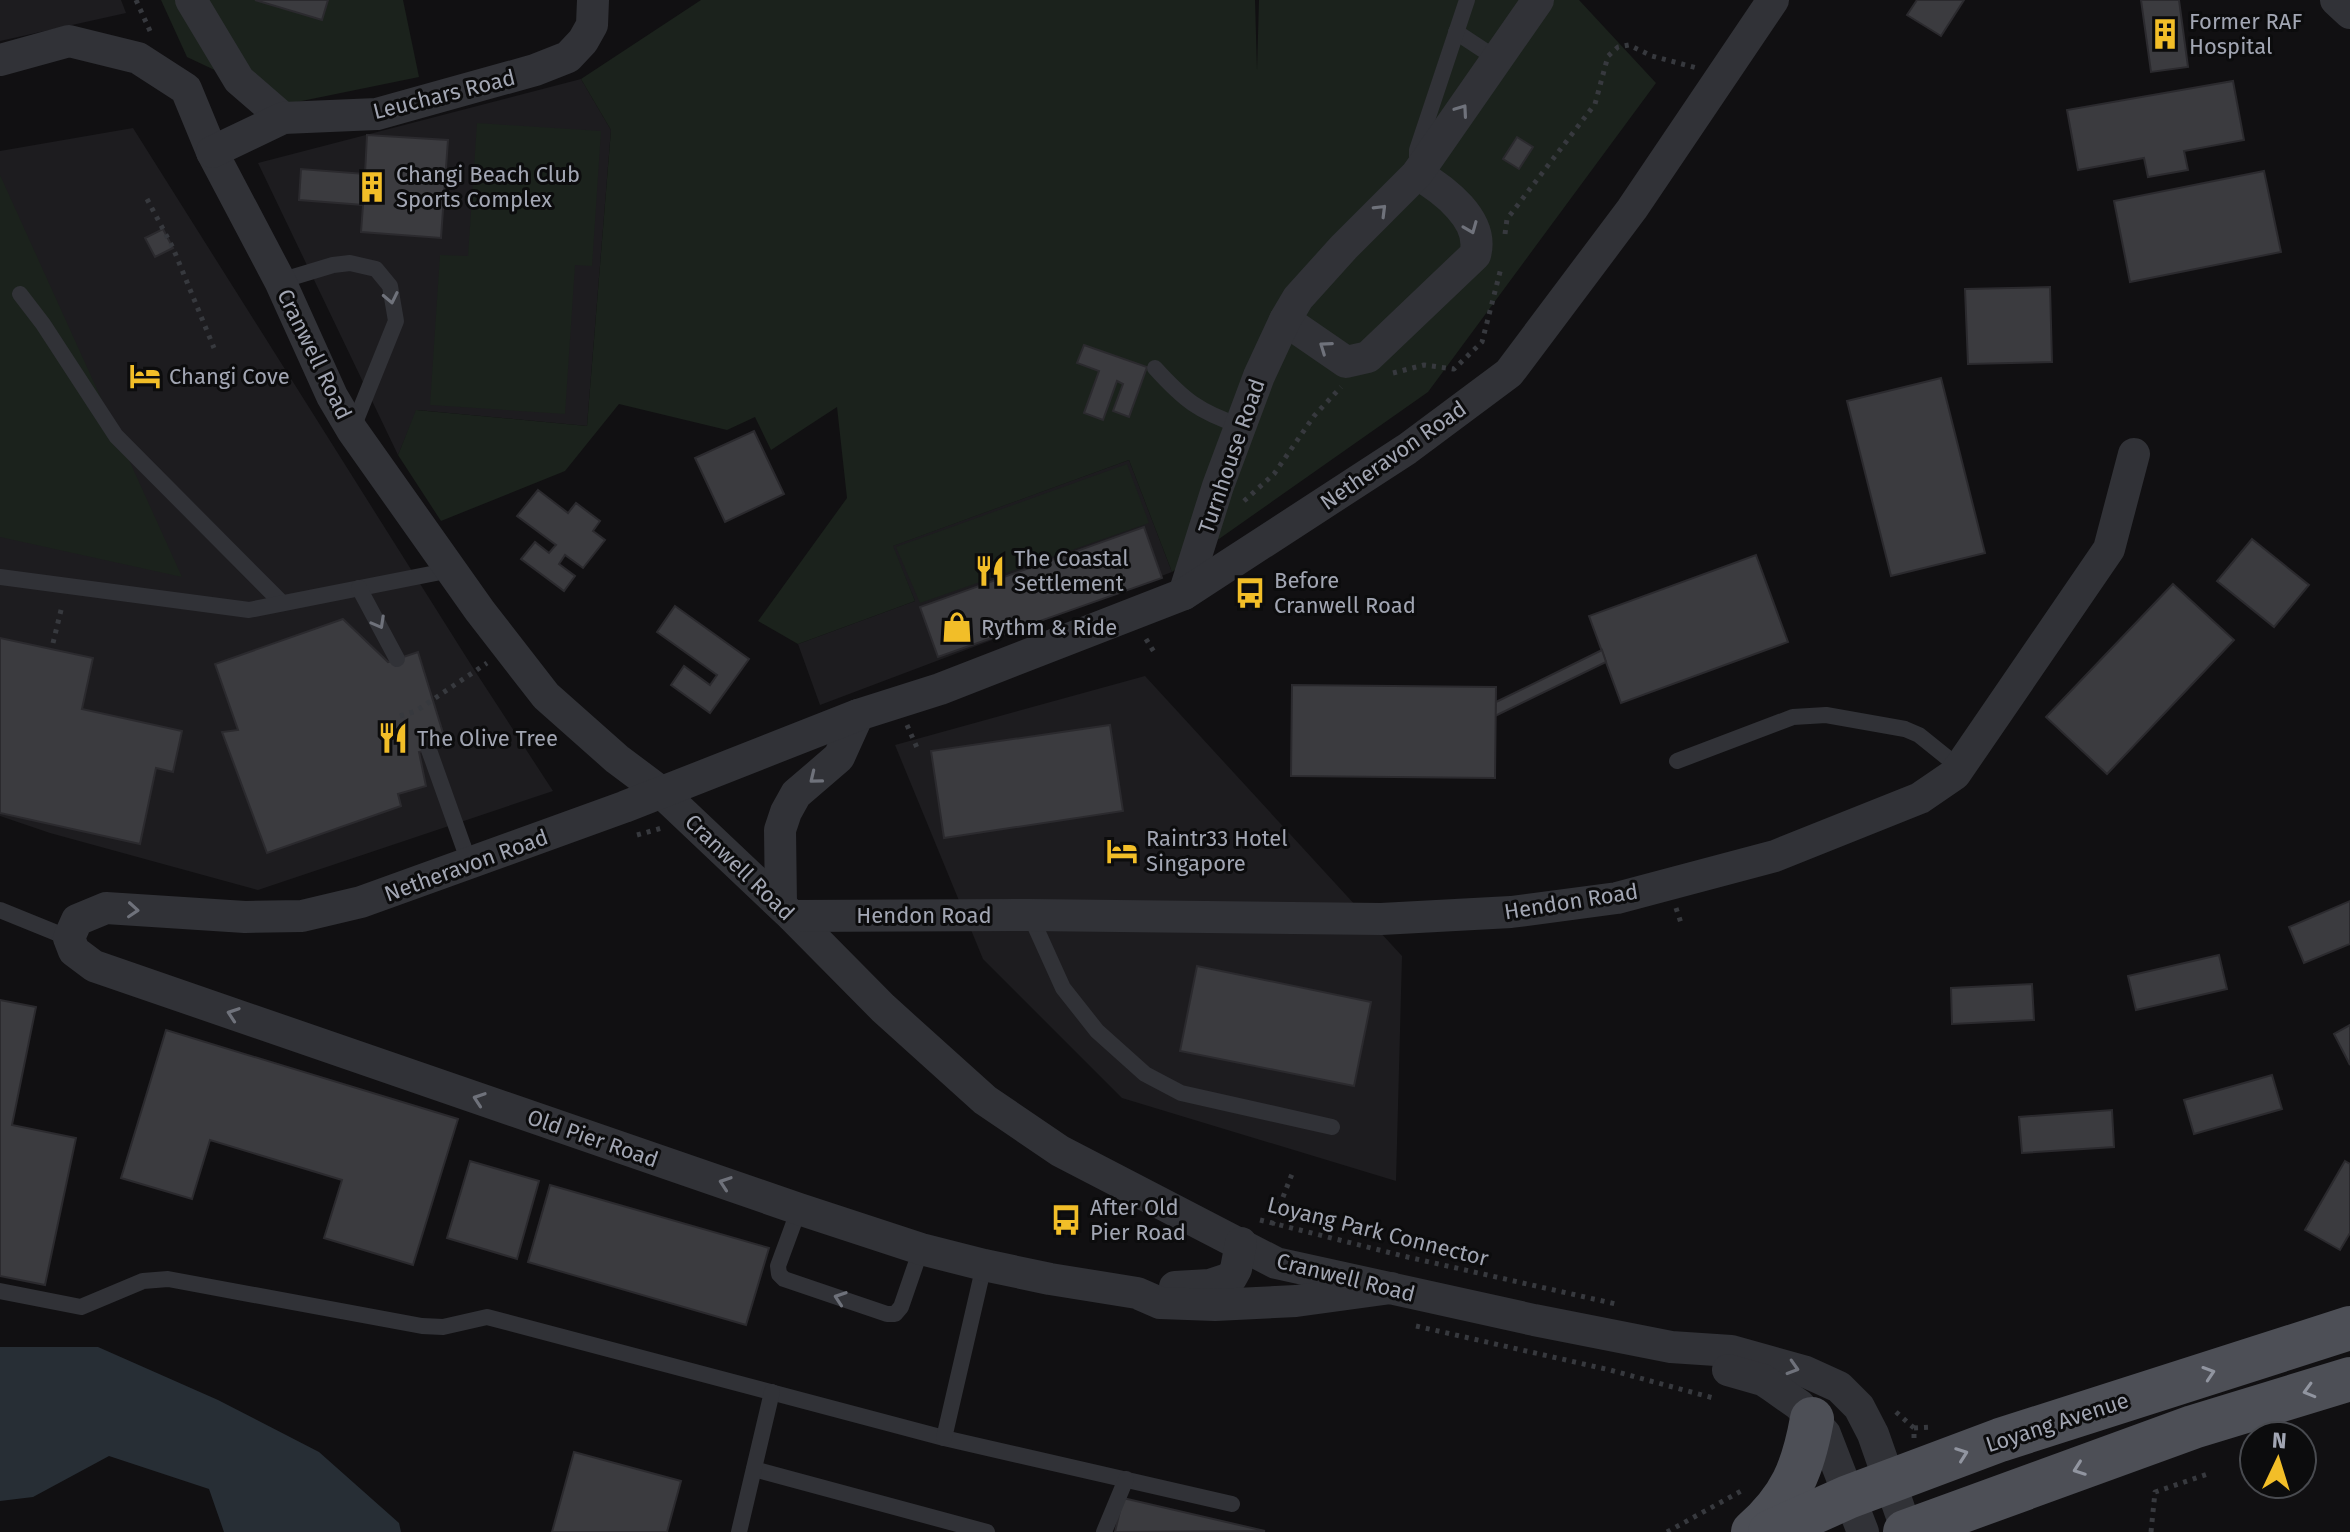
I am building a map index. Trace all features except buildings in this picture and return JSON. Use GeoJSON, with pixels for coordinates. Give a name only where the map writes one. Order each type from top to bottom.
{"type":"FeatureCollection","features":[{"type":"Feature","properties":{"kind":"main road","name":"Loyang Avenue"},"geometry":{"type":"LineString","coordinates":[[1770,1532],[1856,1514],[1906,1475],[2000,1440],[2350,1328]]}},
{"type":"Feature","properties":{"kind":"main road"},"geometry":{"type":"LineString","coordinates":[[1907,1532],[2193,1427],[2350,1379]]}},
{"type":"Feature","properties":{"kind":"main road"},"geometry":{"type":"LineString","coordinates":[[1753,1532],[1776,1511],[1793,1485],[1807,1447],[1812,1419]]}},
{"type":"Feature","properties":{"kind":"street"},"geometry":{"type":"LineString","coordinates":[[191,0],[239,80],[283,118]]}},
{"type":"Feature","properties":{"kind":"street","name":"Leuchars Road"},"geometry":{"type":"LineString","coordinates":[[212,152],[283,118],[377,114],[535,70],[568,57],[592,25],[593,0]]}},
{"type":"Feature","properties":{"kind":"street","name":"Turnhouse Road"},"geometry":{"type":"LineString","coordinates":[[1184,594],[1259,376],[1298,298],[1417,174],[1538,0]]}},
{"type":"Feature","properties":{"kind":"street","name":"Netheravon Road"},"geometry":{"type":"LineString","coordinates":[[69,938],[77,920],[106,908],[245,917],[302,916],[361,902],[470,865],[858,715],[940,689],[1184,594],[1407,449],[1509,373],[1632,209],[1773,0]]}},
{"type":"Feature","properties":{"kind":"street"},"geometry":{"type":"LineString","coordinates":[[2336,0],[2350,13]]}},
{"type":"Feature","properties":{"kind":"street","name":"Cranwell Road"},"geometry":{"type":"LineString","coordinates":[[0,60],[69,41],[138,58],[186,89],[212,152],[280,281],[332,396],[352,430],[451,570],[546,696],[617,759],[661,792],[883,1008],[985,1100],[1060,1151],[1249,1231],[1276,1263],[1534,1320],[1689,1350],[1719,1349],[1747,1354],[1806,1372],[1839,1387],[1859,1407],[1873,1434],[1906,1475],[1907,1532]]}},
{"type":"Feature","properties":{"kind":"street"},"geometry":{"type":"LineString","coordinates":[[1285,320],[1346,362],[1357,361],[1368,357],[1475,255],[1478,246],[1465,213],[1442,189],[1417,174]]}},
{"type":"Feature","properties":{"kind":"street","name":"Hendon Road"},"geometry":{"type":"LineString","coordinates":[[786,911],[1381,919],[1511,912],[1617,898],[1775,856],[1920,798],[1955,774],[2109,549],[2134,454]]}},
{"type":"Feature","properties":{"kind":"street"},"geometry":{"type":"LineString","coordinates":[[786,911],[780,830],[786,812],[796,794],[839,757],[858,715]]}},
{"type":"Feature","properties":{"kind":"street","name":"Old Pier Road"},"geometry":{"type":"LineString","coordinates":[[69,938],[74,951],[94,966],[921,1249],[1050,1279],[1137,1293],[1160,1303],[1215,1305],[1296,1301],[1391,1288]]}},
{"type":"Feature","properties":{"kind":"street","name":"Old Pier Road"},"geometry":{"type":"LineString","coordinates":[[1137,1293],[1156,1285],[1184,1288],[1210,1285],[1231,1278],[1249,1231]]}},
{"type":"Feature","properties":{"kind":"street","name":"Old Pier Road"},"geometry":{"type":"LineString","coordinates":[[1215,1305],[1253,1295],[1276,1263]]}},
{"type":"Feature","properties":{"kind":"street","name":"Cranwell Road"},"geometry":{"type":"LineString","coordinates":[[1689,1350],[1709,1365],[1763,1380],[1799,1405],[1825,1434],[1856,1514]]}},
{"type":"Feature","properties":{"kind":"lane"},"geometry":{"type":"LineString","coordinates":[[1417,174],[1417,150],[1467,0]]}},
{"type":"Feature","properties":{"kind":"lane"},"geometry":{"type":"LineString","coordinates":[[1456,32],[1497,59]]}},
{"type":"Feature","properties":{"kind":"lane"},"geometry":{"type":"LineString","coordinates":[[280,281],[350,263],[376,269],[390,286],[396,321],[352,430]]}},
{"type":"Feature","properties":{"kind":"lane"},"geometry":{"type":"LineString","coordinates":[[20,294],[116,436],[282,603]]}},
{"type":"Feature","properties":{"kind":"lane"},"geometry":{"type":"LineString","coordinates":[[1155,368],[1183,399],[1220,419],[1241,426]]}},
{"type":"Feature","properties":{"kind":"lane"},"geometry":{"type":"LineString","coordinates":[[0,577],[249,610],[451,570]]}},
{"type":"Feature","properties":{"kind":"lane"},"geometry":{"type":"LineString","coordinates":[[359,588],[397,659]]}},
{"type":"Feature","properties":{"kind":"lane"},"geometry":{"type":"LineString","coordinates":[[1677,761],[1793,717],[1826,715],[1905,729],[1919,735],[1960,768]]}},
{"type":"Feature","properties":{"kind":"lane"},"geometry":{"type":"LineString","coordinates":[[429,750],[470,865]]}},
{"type":"Feature","properties":{"kind":"lane"},"geometry":{"type":"LineString","coordinates":[[0,910],[69,938]]}},
{"type":"Feature","properties":{"kind":"lane"},"geometry":{"type":"LineString","coordinates":[[1030,915],[1063,988],[1097,1031],[1145,1074],[1181,1093],[1332,1127]]}},
{"type":"Feature","properties":{"kind":"lane"},"geometry":{"type":"LineString","coordinates":[[799,1209],[778,1266],[779,1274],[784,1279],[887,1314],[895,1314],[901,1307],[921,1249]]}},
{"type":"Feature","properties":{"kind":"lane"},"geometry":{"type":"LineString","coordinates":[[944,1438],[984,1265]]}},
{"type":"Feature","properties":{"kind":"lane"},"geometry":{"type":"LineString","coordinates":[[0,1291],[81,1307],[155,1278],[422,1326],[443,1327],[487,1317],[944,1438],[1232,1504]]}},
{"type":"Feature","properties":{"kind":"lane"},"geometry":{"type":"LineString","coordinates":[[739,1532],[772,1392]]}},
{"type":"Feature","properties":{"kind":"lane"},"geometry":{"type":"LineString","coordinates":[[754,1469],[987,1532]]}},
{"type":"Feature","properties":{"kind":"lane"},"geometry":{"type":"LineString","coordinates":[[1104,1532],[1126,1479]]}},
{"type":"Feature","properties":{"kind":"path"},"geometry":{"type":"LineString","coordinates":[[1689,82],[1705,57]]}},
{"type":"Feature","properties":{"kind":"path"},"geometry":{"type":"LineString","coordinates":[[147,199],[173,248],[214,348]]}},
{"type":"Feature","properties":{"kind":"path"},"geometry":{"type":"LineString","coordinates":[[53,643],[66,585]]}},
{"type":"Feature","properties":{"kind":"path"},"geometry":{"type":"LineString","coordinates":[[1146,639],[1154,652]]}},
{"type":"Feature","properties":{"kind":"path"},"geometry":{"type":"LineString","coordinates":[[400,716],[416,711],[475,671]]}},
{"type":"Feature","properties":{"kind":"path"},"geometry":{"type":"LineString","coordinates":[[909,729],[918,750]]}},
{"type":"Feature","properties":{"kind":"path"},"geometry":{"type":"LineString","coordinates":[[1276,1213],[1292,1174]]}},
{"type":"Feature","properties":{"kind":"path","name":"Loyang Park Connector"},"geometry":{"type":"LineString","coordinates":[[1249,1231],[1272,1225],[1617,1304]]}},
{"type":"Feature","properties":{"kind":"path"},"geometry":{"type":"LineString","coordinates":[[1409,1324],[1610,1370],[1717,1399]]}},
{"type":"Feature","properties":{"kind":"path"},"geometry":{"type":"LineString","coordinates":[[1890,1408],[1914,1428],[1915,1449],[1906,1475]]}},
{"type":"Feature","properties":{"kind":"path"},"geometry":{"type":"LineString","coordinates":[[2151,1532],[2155,1492],[2208,1474]]}},
{"type":"Feature","properties":{"kind":"path"},"geometry":{"type":"LineString","coordinates":[[1667,1532],[1748,1488]]}},
{"type":"Feature","properties":{"kind":"shaded area"},"geometry":{"type":"Polygon","coordinates":[[[0,0],[121,0],[126,13],[0,41],[0,0]]]}},
{"type":"Feature","properties":{"kind":"shaded area"},"geometry":{"type":"Polygon","coordinates":[[[161,0],[403,0],[419,77],[287,104],[187,57],[161,0]]]}},
{"type":"Feature","properties":{"kind":"shaded area"},"geometry":{"type":"Polygon","coordinates":[[[701,0],[1255,0],[1257,70],[1259,0],[1579,0],[1656,83],[1428,392],[1172,572],[1129,460],[893,546],[915,601],[798,644],[758,621],[847,498],[837,407],[771,450],[755,417],[727,430],[619,404],[565,471],[441,521],[398,455],[416,410],[587,426],[611,130],[581,79],[701,0]]]}},
{"type":"Feature","properties":{"kind":"shaded area"},"geometry":{"type":"Polygon","coordinates":[[[581,79],[611,130],[587,426],[417,410],[398,455],[258,163],[581,79]]]}},
{"type":"Feature","properties":{"kind":"shaded area"},"geometry":{"type":"Polygon","coordinates":[[[477,123],[601,131],[592,266],[575,265],[565,414],[430,405],[440,255],[468,256],[477,123]]]}},
{"type":"Feature","properties":{"kind":"shaded area","name":"Changi Cove"},"geometry":{"type":"Polygon","coordinates":[[[133,128],[553,791],[258,890],[50,833],[0,816],[0,151],[133,128]]]}},
{"type":"Feature","properties":{"kind":"shaded area"},"geometry":{"type":"Polygon","coordinates":[[[0,175],[182,577],[0,537],[0,175]]]}},
{"type":"Feature","properties":{"kind":"shaded area"},"geometry":{"type":"Polygon","coordinates":[[[1129,460],[1172,572],[820,705],[798,644],[915,601],[892,546],[1129,460]]]}},
{"type":"Feature","properties":{"kind":"shaded area"},"geometry":{"type":"Polygon","coordinates":[[[1127,464],[1149,523],[920,603],[896,547],[1127,464]]]}},
{"type":"Feature","properties":{"kind":"shaded area","name":"Raintr33 Hotel Singapore"},"geometry":{"type":"Polygon","coordinates":[[[1145,676],[1402,956],[1396,1181],[1122,1098],[983,959],[895,745],[1145,676]]]}},
{"type":"Feature","properties":{"kind":"shaded area"},"geometry":{"type":"Polygon","coordinates":[[[0,1347],[98,1347],[218,1400],[319,1452],[399,1523],[401,1532],[224,1532],[209,1489],[109,1456],[33,1497],[0,1501],[0,1347]]]}},
{"type":"Feature","properties":{"kind":"place","name":"Former RAF Hospital"},"geometry":{"type":"Point","coordinates":[2165,34]}},
{"type":"Feature","properties":{"kind":"place","name":"Changi Beach Club Sports Complex"},"geometry":{"type":"Point","coordinates":[372,187]}},
{"type":"Feature","properties":{"kind":"place","name":"Changi Cove"},"geometry":{"type":"Point","coordinates":[145,376]}},
{"type":"Feature","properties":{"kind":"place","name":"The Coastal Settlement"},"geometry":{"type":"Point","coordinates":[990,571]}},
{"type":"Feature","properties":{"kind":"place","name":"Before Cranwell Road"},"geometry":{"type":"Point","coordinates":[1250,593]}},
{"type":"Feature","properties":{"kind":"place","name":"Rythm & Ride"},"geometry":{"type":"Point","coordinates":[957,627]}},
{"type":"Feature","properties":{"kind":"place","name":"The Olive Tree"},"geometry":{"type":"Point","coordinates":[393,738]}},
{"type":"Feature","properties":{"kind":"place","name":"Raintr33 Hotel Singapore"},"geometry":{"type":"Point","coordinates":[1122,851]}},
{"type":"Feature","properties":{"kind":"place","name":"After Old Pier Road"},"geometry":{"type":"Point","coordinates":[1066,1220]}}]}
